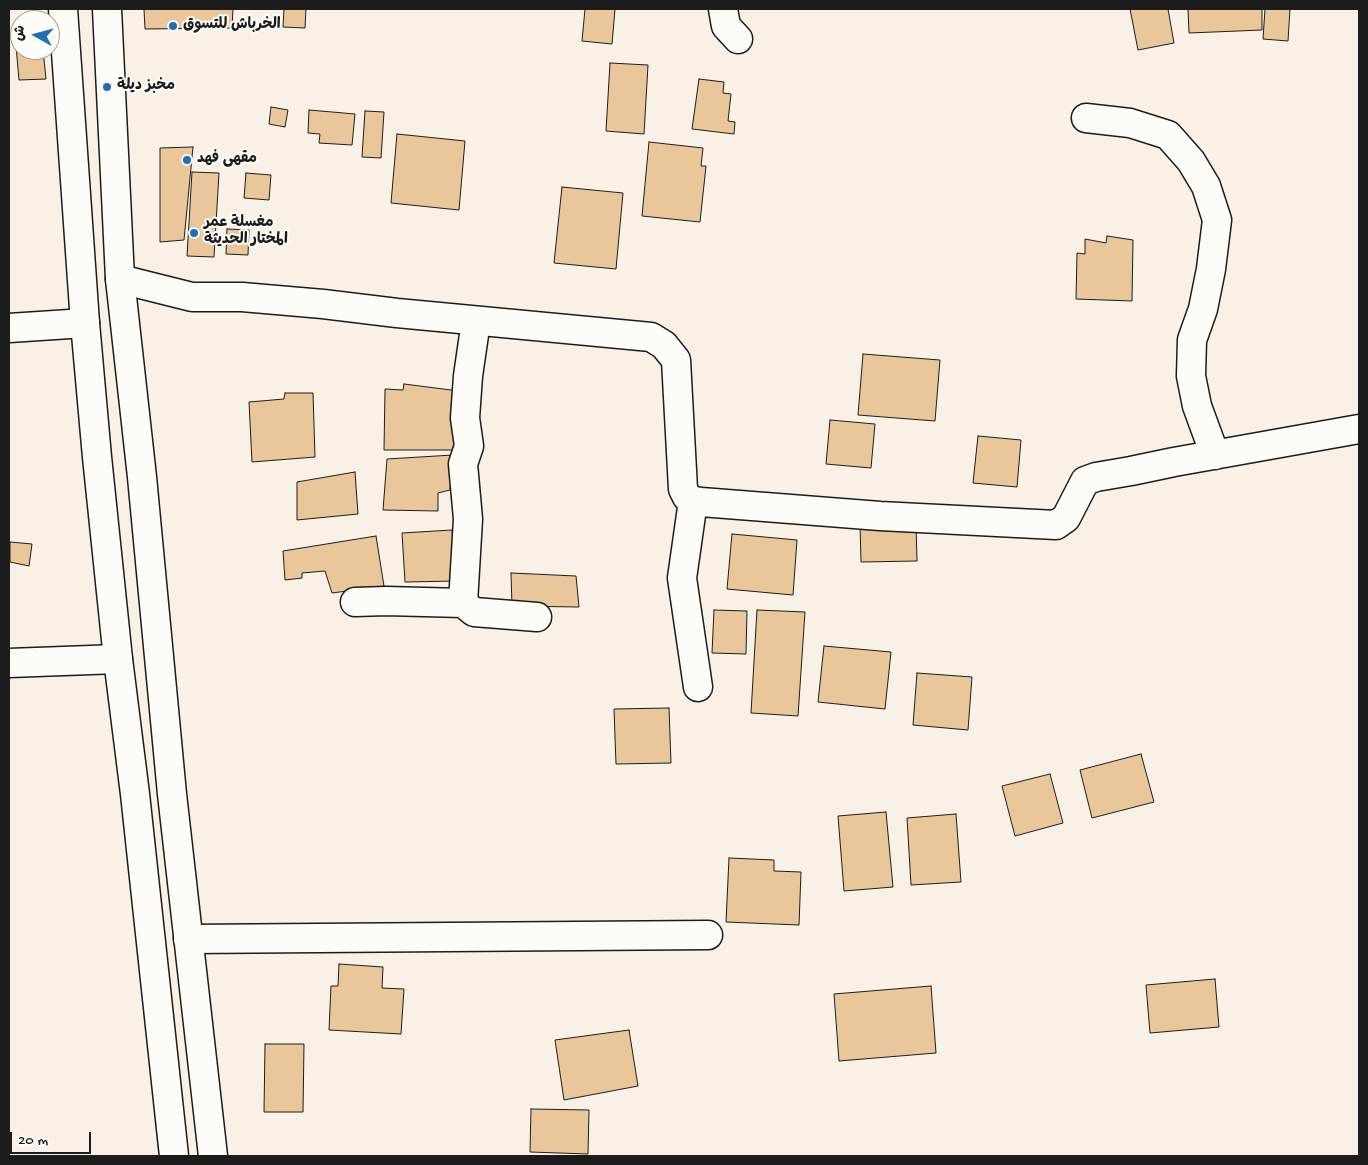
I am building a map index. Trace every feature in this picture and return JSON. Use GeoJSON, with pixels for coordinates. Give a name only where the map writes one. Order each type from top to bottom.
{"type":"FeatureCollection","features":[{"type":"Feature","properties":{"kind":"street"},"geometry":{"type":"LineString","coordinates":[[63,9],[85,323],[97,457],[174,1156]]}},
{"type":"Feature","properties":{"kind":"street"},"geometry":{"type":"LineString","coordinates":[[107,9],[120,280],[142,478],[172,794],[213,1156]]}},
{"type":"Feature","properties":{"kind":"street"},"geometry":{"type":"LineString","coordinates":[[723,9],[726,26],[738,39]]}},
{"type":"Feature","properties":{"kind":"street"},"geometry":{"type":"LineString","coordinates":[[1086,118],[1130,123],[1168,135],[1191,160],[1206,186],[1217,220],[1203,308],[1192,340],[1191,376],[1197,406],[1215,455]]}},
{"type":"Feature","properties":{"kind":"street"},"geometry":{"type":"LineString","coordinates":[[120,280],[192,297],[242,297],[323,304],[476,321],[651,337],[664,345],[676,360],[683,489],[687,498],[693,501],[880,516],[1056,525],[1066,518],[1085,481],[1096,476],[1359,429]]}},
{"type":"Feature","properties":{"kind":"street"},"geometry":{"type":"LineString","coordinates":[[463,603],[468,519],[463,464],[469,446],[465,418],[468,376],[476,321]]}},
{"type":"Feature","properties":{"kind":"street"},"geometry":{"type":"LineString","coordinates":[[9,328],[85,323]]}},
{"type":"Feature","properties":{"kind":"street"},"geometry":{"type":"LineString","coordinates":[[693,501],[682,578],[698,687]]}},
{"type":"Feature","properties":{"kind":"street"},"geometry":{"type":"LineString","coordinates":[[355,602],[463,603],[474,612],[537,617]]}},
{"type":"Feature","properties":{"kind":"street"},"geometry":{"type":"LineString","coordinates":[[9,663],[118,659]]}},
{"type":"Feature","properties":{"kind":"street"},"geometry":{"type":"LineString","coordinates":[[135,794],[172,794]]}},
{"type":"Feature","properties":{"kind":"street"},"geometry":{"type":"LineString","coordinates":[[188,939],[708,935]]}},
{"type":"Feature","properties":{"kind":"building"},"geometry":{"type":"Polygon","coordinates":[[[144,9],[233,9],[232,28],[145,29],[144,9]]]}},
{"type":"Feature","properties":{"kind":"building"},"geometry":{"type":"Polygon","coordinates":[[[284,9],[306,9],[305,28],[283,27],[284,9]]]}},
{"type":"Feature","properties":{"kind":"building"},"geometry":{"type":"Polygon","coordinates":[[[585,9],[615,9],[612,44],[582,41],[585,9]]]}},
{"type":"Feature","properties":{"kind":"building"},"geometry":{"type":"Polygon","coordinates":[[[1130,9],[1168,9],[1174,43],[1138,50],[1130,9]]]}},
{"type":"Feature","properties":{"kind":"building"},"geometry":{"type":"Polygon","coordinates":[[[1188,9],[1262,9],[1262,30],[1189,33],[1188,9]]]}},
{"type":"Feature","properties":{"kind":"building"},"geometry":{"type":"Polygon","coordinates":[[[1265,9],[1290,9],[1288,41],[1263,39],[1265,9]]]}},
{"type":"Feature","properties":{"kind":"building"},"geometry":{"type":"Polygon","coordinates":[[[17,60],[44,60],[46,79],[19,80],[17,60]]]}},
{"type":"Feature","properties":{"kind":"building"},"geometry":{"type":"Polygon","coordinates":[[[610,63],[648,65],[644,134],[606,131],[610,63]]]}},
{"type":"Feature","properties":{"kind":"building"},"geometry":{"type":"Polygon","coordinates":[[[699,79],[724,82],[723,93],[731,94],[728,121],[735,122],[734,134],[692,129],[699,79]]]}},
{"type":"Feature","properties":{"kind":"building"},"geometry":{"type":"Polygon","coordinates":[[[271,107],[288,110],[285,127],[269,124],[271,107]]]}},
{"type":"Feature","properties":{"kind":"building"},"geometry":{"type":"Polygon","coordinates":[[[309,110],[355,114],[352,145],[319,143],[320,134],[308,133],[309,110]]]}},
{"type":"Feature","properties":{"kind":"building"},"geometry":{"type":"Polygon","coordinates":[[[365,111],[384,112],[381,158],[362,157],[365,111]]]}},
{"type":"Feature","properties":{"kind":"building"},"geometry":{"type":"Polygon","coordinates":[[[397,134],[465,141],[459,210],[391,203],[397,134]]]}},
{"type":"Feature","properties":{"kind":"building"},"geometry":{"type":"Polygon","coordinates":[[[649,142],[703,148],[701,166],[706,166],[700,222],[642,216],[649,142]]]}},
{"type":"Feature","properties":{"kind":"building"},"geometry":{"type":"Polygon","coordinates":[[[193,147],[184,240],[160,242],[160,148],[193,147]]]}},
{"type":"Feature","properties":{"kind":"building"},"geometry":{"type":"Polygon","coordinates":[[[192,172],[219,173],[214,257],[187,256],[192,172]]]}},
{"type":"Feature","properties":{"kind":"building"},"geometry":{"type":"Polygon","coordinates":[[[246,173],[271,175],[269,200],[244,198],[246,173]]]}},
{"type":"Feature","properties":{"kind":"building"},"geometry":{"type":"Polygon","coordinates":[[[562,187],[623,193],[616,269],[554,263],[562,187]]]}},
{"type":"Feature","properties":{"kind":"building"},"geometry":{"type":"Polygon","coordinates":[[[227,229],[249,230],[248,255],[226,254],[227,229]]]}},
{"type":"Feature","properties":{"kind":"building"},"geometry":{"type":"Polygon","coordinates":[[[1107,236],[1133,240],[1132,301],[1076,299],[1077,253],[1085,254],[1085,239],[1106,243],[1107,236]]]}},
{"type":"Feature","properties":{"kind":"building"},"geometry":{"type":"Polygon","coordinates":[[[863,354],[940,360],[935,421],[858,415],[863,354]]]}},
{"type":"Feature","properties":{"kind":"building"},"geometry":{"type":"Polygon","coordinates":[[[404,384],[459,391],[459,450],[384,450],[385,389],[403,390],[404,384]]]}},
{"type":"Feature","properties":{"kind":"building"},"geometry":{"type":"Polygon","coordinates":[[[285,393],[313,393],[315,457],[252,462],[249,402],[284,399],[285,393]]]}},
{"type":"Feature","properties":{"kind":"building"},"geometry":{"type":"Polygon","coordinates":[[[830,420],[875,424],[871,468],[826,464],[830,420]]]}},
{"type":"Feature","properties":{"kind":"building"},"geometry":{"type":"Polygon","coordinates":[[[978,436],[1021,440],[1017,487],[973,483],[978,436]]]}},
{"type":"Feature","properties":{"kind":"building"},"geometry":{"type":"Polygon","coordinates":[[[453,455],[450,490],[438,493],[438,511],[383,510],[387,459],[453,455]]]}},
{"type":"Feature","properties":{"kind":"building"},"geometry":{"type":"Polygon","coordinates":[[[355,472],[358,514],[297,520],[297,482],[355,472]]]}},
{"type":"Feature","properties":{"kind":"building"},"geometry":{"type":"Polygon","coordinates":[[[916,523],[917,561],[861,562],[860,524],[916,523]]]}},
{"type":"Feature","properties":{"kind":"building"},"geometry":{"type":"Polygon","coordinates":[[[452,530],[458,581],[405,582],[402,533],[452,530]]]}},
{"type":"Feature","properties":{"kind":"building"},"geometry":{"type":"Polygon","coordinates":[[[732,534],[797,540],[793,595],[727,589],[732,534]]]}},
{"type":"Feature","properties":{"kind":"building"},"geometry":{"type":"Polygon","coordinates":[[[376,536],[384,586],[332,593],[325,571],[302,573],[302,578],[285,580],[283,551],[376,536]]]}},
{"type":"Feature","properties":{"kind":"building"},"geometry":{"type":"Polygon","coordinates":[[[10,542],[32,544],[29,566],[10,562],[10,542]]]}},
{"type":"Feature","properties":{"kind":"building"},"geometry":{"type":"Polygon","coordinates":[[[511,573],[576,576],[579,607],[512,606],[511,573]]]}},
{"type":"Feature","properties":{"kind":"building"},"geometry":{"type":"Polygon","coordinates":[[[714,610],[747,611],[746,654],[712,653],[714,610]]]}},
{"type":"Feature","properties":{"kind":"building"},"geometry":{"type":"Polygon","coordinates":[[[757,610],[805,612],[798,716],[751,713],[757,610]]]}},
{"type":"Feature","properties":{"kind":"building"},"geometry":{"type":"Polygon","coordinates":[[[824,646],[891,652],[885,709],[818,702],[824,646]]]}},
{"type":"Feature","properties":{"kind":"building"},"geometry":{"type":"Polygon","coordinates":[[[917,673],[972,677],[968,730],[913,725],[917,673]]]}},
{"type":"Feature","properties":{"kind":"building"},"geometry":{"type":"Polygon","coordinates":[[[669,708],[671,763],[616,764],[614,709],[669,708]]]}},
{"type":"Feature","properties":{"kind":"building"},"geometry":{"type":"Polygon","coordinates":[[[1141,754],[1154,802],[1092,818],[1080,770],[1141,754]]]}},
{"type":"Feature","properties":{"kind":"building"},"geometry":{"type":"Polygon","coordinates":[[[1050,774],[1063,823],[1015,836],[1002,786],[1050,774]]]}},
{"type":"Feature","properties":{"kind":"building"},"geometry":{"type":"Polygon","coordinates":[[[886,812],[893,887],[844,891],[838,816],[886,812]]]}},
{"type":"Feature","properties":{"kind":"building"},"geometry":{"type":"Polygon","coordinates":[[[956,814],[961,882],[911,885],[907,818],[956,814]]]}},
{"type":"Feature","properties":{"kind":"building"},"geometry":{"type":"Polygon","coordinates":[[[729,858],[774,860],[774,871],[801,872],[799,925],[726,922],[729,858]]]}},
{"type":"Feature","properties":{"kind":"building"},"geometry":{"type":"Polygon","coordinates":[[[339,964],[383,967],[382,988],[404,989],[401,1034],[329,1030],[331,986],[338,986],[339,964]]]}},
{"type":"Feature","properties":{"kind":"building"},"geometry":{"type":"Polygon","coordinates":[[[1215,979],[1219,1027],[1150,1033],[1146,985],[1215,979]]]}},
{"type":"Feature","properties":{"kind":"building"},"geometry":{"type":"Polygon","coordinates":[[[931,986],[936,1053],[839,1061],[834,994],[931,986]]]}},
{"type":"Feature","properties":{"kind":"building"},"geometry":{"type":"Polygon","coordinates":[[[629,1030],[638,1086],[564,1100],[555,1040],[629,1030]]]}},
{"type":"Feature","properties":{"kind":"building"},"geometry":{"type":"Polygon","coordinates":[[[265,1044],[304,1044],[303,1112],[264,1112],[265,1044]]]}},
{"type":"Feature","properties":{"kind":"building"},"geometry":{"type":"Polygon","coordinates":[[[531,1109],[589,1110],[588,1154],[530,1152],[531,1109]]]}},
{"type":"Feature","properties":{"kind":"place","name":"الخرباش للتسوق"},"geometry":{"type":"Point","coordinates":[173,26]}},
{"type":"Feature","properties":{"kind":"place","name":"مخبز ديلة"},"geometry":{"type":"Point","coordinates":[107,87]}},
{"type":"Feature","properties":{"kind":"place","name":"مقهى فهد"},"geometry":{"type":"Point","coordinates":[187,160]}},
{"type":"Feature","properties":{"kind":"place","name":"مغسلة عمر المختار الحديثة"},"geometry":{"type":"Point","coordinates":[194,233]}}]}
